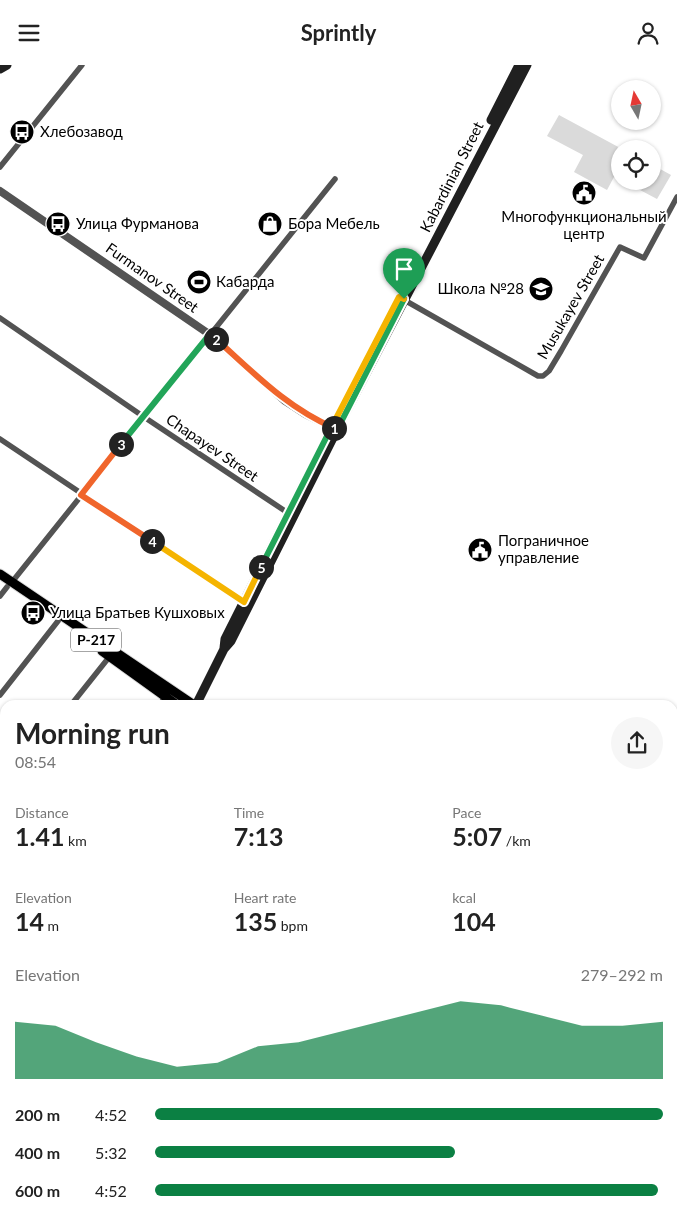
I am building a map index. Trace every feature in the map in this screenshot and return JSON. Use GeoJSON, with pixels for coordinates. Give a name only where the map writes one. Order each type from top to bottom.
{"type":"FeatureCollection","features":[{"type":"Feature","properties":{"kind":"main road"},"geometry":{"type":"LineString","coordinates":[[0,69],[8,65]]}},
{"type":"Feature","properties":{"kind":"main road","name":"Kabardinian Street"},"geometry":{"type":"LineString","coordinates":[[402,298],[519,65]]}},
{"type":"Feature","properties":{"kind":"main road","name":"Kabardinian Street"},"geometry":{"type":"LineString","coordinates":[[224,649],[225,639],[288,513],[526,65]]}},
{"type":"Feature","properties":{"kind":"main road","name":"Kabardinian Street"},"geometry":{"type":"LineString","coordinates":[[198,700],[224,649],[231,641],[334,428]]}},
{"type":"Feature","properties":{"kind":"main road","name":"Р-217"},"geometry":{"type":"LineString","coordinates":[[0,574],[6,583],[110,656],[162,700]]}},
{"type":"Feature","properties":{"kind":"main road","name":"Р-217"},"geometry":{"type":"LineString","coordinates":[[6,583],[187,700]]}},
{"type":"Feature","properties":{"kind":"street"},"geometry":{"type":"LineString","coordinates":[[0,167],[82,65]]}},
{"type":"Feature","properties":{"kind":"street"},"geometry":{"type":"LineString","coordinates":[[0,596],[6,583],[81,495],[335,179]]}},
{"type":"Feature","properties":{"kind":"street","name":"Furmanov Street"},"geometry":{"type":"LineString","coordinates":[[0,191],[210,334],[285,401],[305,415],[334,428]]}},
{"type":"Feature","properties":{"kind":"street","name":"Musukayev Street"},"geometry":{"type":"LineString","coordinates":[[402,298],[538,376],[543,376],[549,371],[561,351],[620,247],[644,258],[677,197]]}},
{"type":"Feature","properties":{"kind":"street","name":"Chapayev Street"},"geometry":{"type":"LineString","coordinates":[[0,317],[144,417],[288,513]]}},
{"type":"Feature","properties":{"kind":"street"},"geometry":{"type":"LineString","coordinates":[[0,439],[81,495],[244,602]]}},
{"type":"Feature","properties":{"kind":"street"},"geometry":{"type":"LineString","coordinates":[[0,695],[58,621]]}},
{"type":"Feature","properties":{"kind":"street"},"geometry":{"type":"LineString","coordinates":[[75,700],[110,656]]}},
{"type":"Feature","properties":{"kind":"shaded area"},"geometry":{"type":"Polygon","coordinates":[[[559,115],[611,143],[611,183],[607,190],[574,172],[583,155],[547,136],[559,115]]]}},
{"type":"Feature","properties":{"kind":"shaded area"},"geometry":{"type":"Polygon","coordinates":[[[661,169],[671,175],[657,199],[640,190],[661,190],[661,169]]]}},
{"type":"Feature","properties":{"kind":"place","name":"Хлебозавод"},"geometry":{"type":"Point","coordinates":[22,132]}},
{"type":"Feature","properties":{"kind":"place","name":"Многофункциональный центр"},"geometry":{"type":"Point","coordinates":[584,193]}},
{"type":"Feature","properties":{"kind":"place","name":"Улица Фурманова"},"geometry":{"type":"Point","coordinates":[58,224]}},
{"type":"Feature","properties":{"kind":"place","name":"Бора Мебель"},"geometry":{"type":"Point","coordinates":[270,224]}},
{"type":"Feature","properties":{"kind":"place","name":"Кабарда"},"geometry":{"type":"Point","coordinates":[199,282]}},
{"type":"Feature","properties":{"kind":"place","name":"Школа №28"},"geometry":{"type":"Point","coordinates":[541,289]}},
{"type":"Feature","properties":{"kind":"place","name":"Пограничное управление"},"geometry":{"type":"Point","coordinates":[480,550]}},
{"type":"Feature","properties":{"kind":"place","name":"Улица Братьев Кушховых"},"geometry":{"type":"Point","coordinates":[33,613]}},
{"type":"Feature","properties":{"kind":"route"},"geometry":{"type":"LineString","coordinates":[[404,299],[337,430],[332,427],[320,423],[305,415],[285,401],[210,334],[81,495],[244,602],[288,513],[332,427],[337,417],[399,297],[404,299]]}}]}
